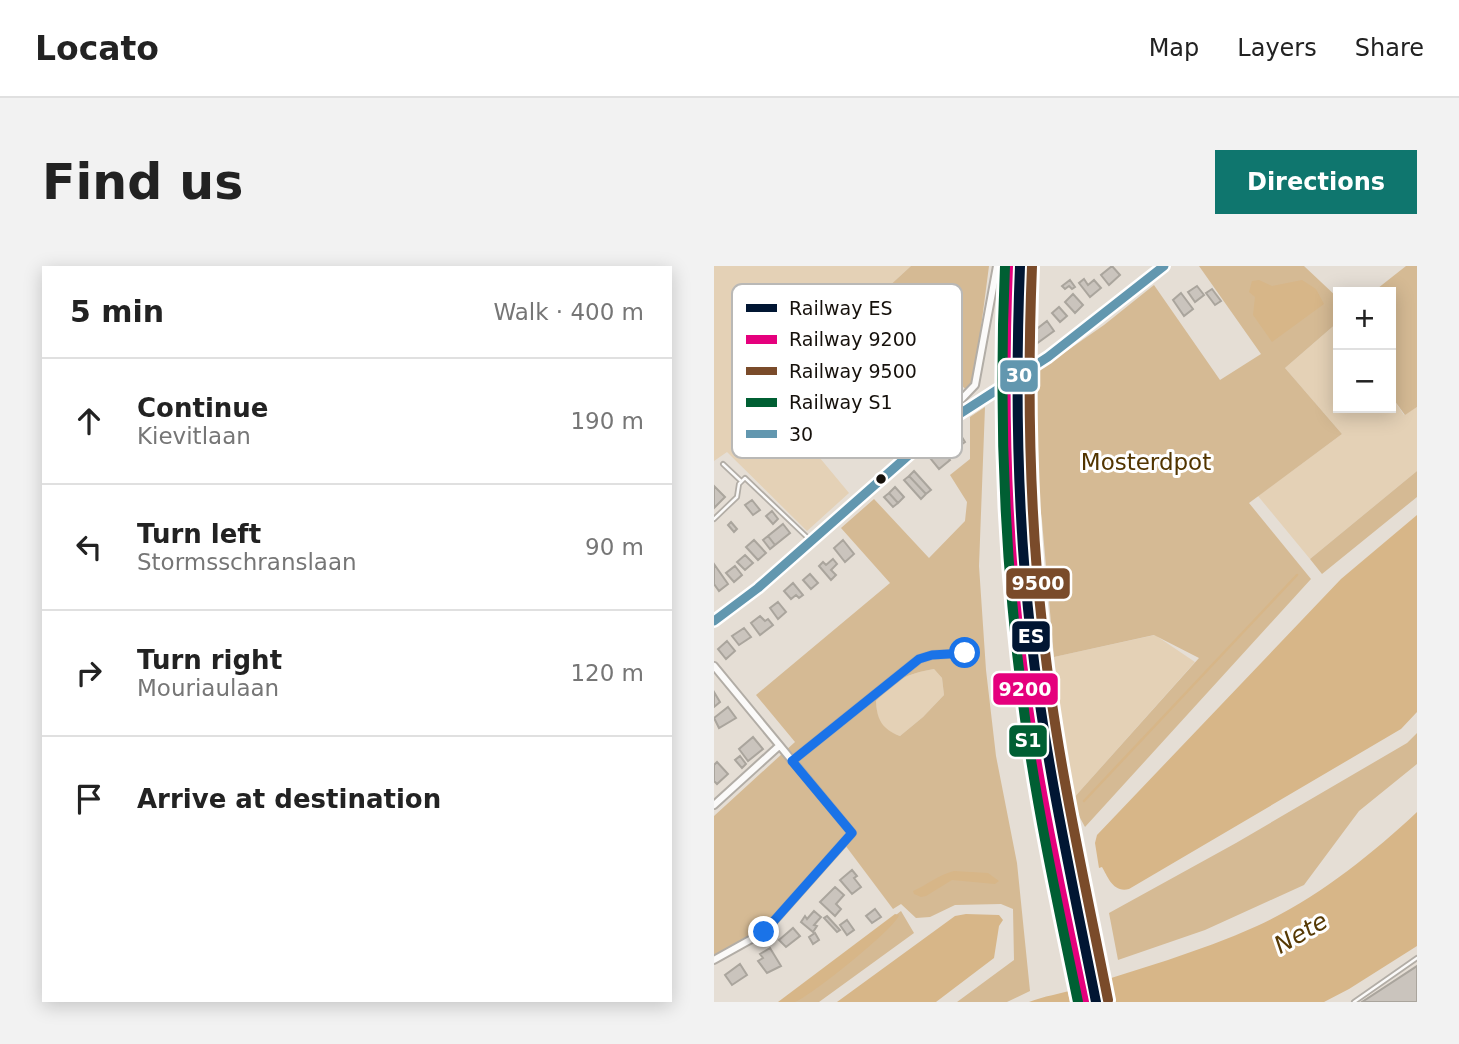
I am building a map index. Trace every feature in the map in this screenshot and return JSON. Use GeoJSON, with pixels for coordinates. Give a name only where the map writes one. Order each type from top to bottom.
{"type":"FeatureCollection","features":[{"type":"Feature","properties":{"kind":"main road"},"geometry":{"type":"LineString","coordinates":[[962,411],[1094,324],[1164,266]]}},
{"type":"Feature","properties":{"kind":"main road"},"geometry":{"type":"LineString","coordinates":[[714,621],[758,588],[907,458]]}},
{"type":"Feature","properties":{"kind":"street"},"geometry":{"type":"LineString","coordinates":[[962,399],[975,385],[997,266]]}},
{"type":"Feature","properties":{"kind":"street"},"geometry":{"type":"LineString","coordinates":[[792,761],[919,659],[932,655],[965,653]]}},
{"type":"Feature","properties":{"kind":"street"},"geometry":{"type":"LineString","coordinates":[[714,666],[852,833],[764,932],[714,960]]}},
{"type":"Feature","properties":{"kind":"street"},"geometry":{"type":"LineString","coordinates":[[714,805],[779,746]]}},
{"type":"Feature","properties":{"kind":"lane"},"geometry":{"type":"LineString","coordinates":[[723,464],[741,481]]}},
{"type":"Feature","properties":{"kind":"lane"},"geometry":{"type":"LineString","coordinates":[[714,519],[737,496],[741,481],[745,478],[812,541]]}},
{"type":"Feature","properties":{"kind":"lane"},"geometry":{"type":"LineString","coordinates":[[1354,1002],[1417,958]]}},
{"type":"Feature","properties":{"kind":"shaded area"},"geometry":{"type":"Polygon","coordinates":[[[714,266],[911,266],[891,284],[732,284],[732,457],[727,452],[714,461],[714,266]]]}},
{"type":"Feature","properties":{"kind":"shaded area"},"geometry":{"type":"Polygon","coordinates":[[[1333,326],[1333,413],[1396,413],[1396,403],[1404,415],[1417,407],[1417,471],[1310,559],[1258,496],[1342,434],[1285,368],[1333,326]]]}},
{"type":"Feature","properties":{"kind":"shaded area"},"geometry":{"type":"Polygon","coordinates":[[[733,458],[820,458],[849,493],[807,531],[733,458]]]}},
{"type":"Feature","properties":{"kind":"shaded area"},"geometry":{"type":"Polygon","coordinates":[[[1155,635],[1195,662],[1071,801],[1054,657],[1155,635]]]}},
{"type":"Feature","properties":{"kind":"shaded area"},"geometry":{"type":"Polygon","coordinates":[[[934,669],[942,678],[944,695],[900,736],[888,731],[879,719],[876,701],[902,679],[934,669]]]}},
{"type":"Feature","properties":{"kind":"green space"},"geometry":{"type":"Polygon","coordinates":[[[911,266],[989,266],[974,381],[967,391],[962,386],[962,284],[891,284],[911,266]]]}},
{"type":"Feature","properties":{"kind":"green space","name":"Mosterdpot"},"geometry":{"type":"Polygon","coordinates":[[[1199,266],[1304,266],[1333,293],[1333,326],[1285,368],[1342,434],[1249,503],[1311,579],[1085,827],[1071,801],[1199,658],[1154,635],[1054,657],[1042,521],[1031,443],[1035,373],[1104,325],[1154,285],[1220,380],[1261,354],[1199,266]]]}},
{"type":"Feature","properties":{"kind":"green space"},"geometry":{"type":"Polygon","coordinates":[[[1406,266],[1417,266],[1417,407],[1405,415],[1396,403],[1396,287],[1379,287],[1406,266]]]}},
{"type":"Feature","properties":{"kind":"green space"},"geometry":{"type":"Polygon","coordinates":[[[985,407],[979,566],[986,670],[996,756],[1017,863],[1030,991],[1007,1002],[957,1002],[1014,960],[1013,909],[1001,904],[955,905],[930,917],[916,918],[901,904],[893,909],[842,841],[766,926],[714,956],[714,816],[795,742],[756,695],[890,583],[841,528],[874,499],[929,558],[965,521],[967,502],[950,475],[970,459],[970,417],[985,407]],[[934,669],[916,673],[895,683],[876,701],[882,723],[900,736],[944,695],[942,678],[934,669]]]}},
{"type":"Feature","properties":{"kind":"green space"},"geometry":{"type":"Polygon","coordinates":[[[1417,471],[1417,497],[1322,574],[1310,559],[1417,471]]]}},
{"type":"Feature","properties":{"kind":"green space"},"geometry":{"type":"Polygon","coordinates":[[[1417,733],[1417,764],[1359,811],[1304,885],[1205,930],[1118,960],[1109,913],[1236,843],[1407,743],[1417,733]]]}},
{"type":"Feature","properties":{"kind":"green space"},"geometry":{"type":"Polygon","coordinates":[[[901,911],[914,933],[819,1002],[783,1002],[901,911]]]}},
{"type":"Feature","properties":{"kind":"water"},"geometry":{"type":"Polygon","coordinates":[[[1259,280],[1272,286],[1302,280],[1316,289],[1324,304],[1272,342],[1253,315],[1255,297],[1249,292],[1252,281],[1259,280]]]}},
{"type":"Feature","properties":{"kind":"water"},"geometry":{"type":"Polygon","coordinates":[[[1417,515],[1417,712],[1401,729],[1129,889],[1123,890],[1115,886],[1102,867],[1099,868],[1095,843],[1097,835],[1341,579],[1417,515]]]}},
{"type":"Feature","properties":{"kind":"water","name":"Nete"},"geometry":{"type":"Polygon","coordinates":[[[1417,812],[1417,946],[1324,1002],[1029,1002],[1167,960],[1257,926],[1321,890],[1380,845],[1417,812]]]}},
{"type":"Feature","properties":{"kind":"water"},"geometry":{"type":"Polygon","coordinates":[[[954,871],[988,873],[999,881],[995,884],[952,880],[926,896],[914,894],[913,891],[954,871]]]}},
{"type":"Feature","properties":{"kind":"water"},"geometry":{"type":"Polygon","coordinates":[[[895,914],[899,915],[883,934],[833,976],[795,1002],[778,1002],[895,914]]]}},
{"type":"Feature","properties":{"kind":"water"},"geometry":{"type":"Polygon","coordinates":[[[999,915],[1003,920],[999,926],[994,958],[936,1002],[837,1002],[955,916],[999,915]]]}},
{"type":"Feature","properties":{"kind":"pier"},"geometry":{"type":"Polygon","coordinates":[[[1097,979],[1101,1002],[1070,1002],[1067,988],[1097,979]]]}},
{"type":"Feature","properties":{"kind":"building"},"geometry":{"type":"Polygon","coordinates":[[[1112,266],[1120,275],[1109,285],[1101,275],[1112,266]]]}},
{"type":"Feature","properties":{"kind":"building"},"geometry":{"type":"Polygon","coordinates":[[[1084,279],[1088,285],[1094,280],[1101,288],[1090,297],[1079,283],[1084,279]]]}},
{"type":"Feature","properties":{"kind":"building"},"geometry":{"type":"Polygon","coordinates":[[[1070,280],[1075,287],[1072,289],[1069,286],[1065,289],[1062,286],[1070,280]]]}},
{"type":"Feature","properties":{"kind":"building"},"geometry":{"type":"Polygon","coordinates":[[[1197,286],[1204,295],[1195,302],[1188,292],[1197,286]]]}},
{"type":"Feature","properties":{"kind":"building"},"geometry":{"type":"Polygon","coordinates":[[[1212,289],[1221,301],[1215,305],[1206,293],[1212,289]]]}},
{"type":"Feature","properties":{"kind":"building"},"geometry":{"type":"Polygon","coordinates":[[[1181,293],[1193,309],[1184,316],[1173,300],[1181,293]]]}},
{"type":"Feature","properties":{"kind":"building"},"geometry":{"type":"Polygon","coordinates":[[[1073,294],[1083,305],[1075,313],[1065,302],[1073,294]]]}},
{"type":"Feature","properties":{"kind":"building"},"geometry":{"type":"Polygon","coordinates":[[[1059,307],[1067,316],[1060,322],[1052,313],[1059,307]]]}},
{"type":"Feature","properties":{"kind":"building"},"geometry":{"type":"Polygon","coordinates":[[[1047,321],[1054,331],[1036,344],[1029,335],[1047,321]]]}},
{"type":"Feature","properties":{"kind":"building"},"geometry":{"type":"Polygon","coordinates":[[[930,458],[949,458],[950,460],[939,469],[930,458]]]}},
{"type":"Feature","properties":{"kind":"building"},"geometry":{"type":"Polygon","coordinates":[[[914,471],[931,490],[926,494],[909,476],[914,471]]]}},
{"type":"Feature","properties":{"kind":"building"},"geometry":{"type":"Polygon","coordinates":[[[909,476],[926,494],[921,499],[904,480],[909,476]]]}},
{"type":"Feature","properties":{"kind":"building"},"geometry":{"type":"Polygon","coordinates":[[[714,486],[725,497],[714,508],[714,486]]]}},
{"type":"Feature","properties":{"kind":"building"},"geometry":{"type":"Polygon","coordinates":[[[895,487],[904,497],[898,503],[889,493],[895,487]]]}},
{"type":"Feature","properties":{"kind":"building"},"geometry":{"type":"Polygon","coordinates":[[[889,493],[898,503],[893,507],[884,497],[889,493]]]}},
{"type":"Feature","properties":{"kind":"building"},"geometry":{"type":"Polygon","coordinates":[[[752,500],[760,510],[753,515],[745,505],[752,500]]]}},
{"type":"Feature","properties":{"kind":"building"},"geometry":{"type":"Polygon","coordinates":[[[772,511],[778,519],[773,524],[766,516],[772,511]]]}},
{"type":"Feature","properties":{"kind":"building"},"geometry":{"type":"Polygon","coordinates":[[[731,522],[737,529],[734,532],[728,525],[731,522]]]}},
{"type":"Feature","properties":{"kind":"building"},"geometry":{"type":"Polygon","coordinates":[[[783,524],[790,533],[775,545],[768,536],[783,524]]]}},
{"type":"Feature","properties":{"kind":"building"},"geometry":{"type":"Polygon","coordinates":[[[768,536],[775,545],[770,549],[763,540],[768,536]]]}},
{"type":"Feature","properties":{"kind":"building"},"geometry":{"type":"Polygon","coordinates":[[[754,540],[766,553],[758,560],[746,547],[754,540]]]}},
{"type":"Feature","properties":{"kind":"building"},"geometry":{"type":"Polygon","coordinates":[[[843,540],[854,554],[845,562],[834,548],[843,540]]]}},
{"type":"Feature","properties":{"kind":"building"},"geometry":{"type":"Polygon","coordinates":[[[745,555],[753,563],[745,570],[737,562],[745,555]]]}},
{"type":"Feature","properties":{"kind":"building"},"geometry":{"type":"Polygon","coordinates":[[[833,559],[837,564],[831,570],[836,575],[831,580],[819,566],[823,562],[826,565],[833,559]]]}},
{"type":"Feature","properties":{"kind":"building"},"geometry":{"type":"Polygon","coordinates":[[[714,564],[728,584],[719,591],[714,584],[714,564]]]}},
{"type":"Feature","properties":{"kind":"building"},"geometry":{"type":"Polygon","coordinates":[[[735,566],[742,575],[734,582],[726,573],[735,566]]]}},
{"type":"Feature","properties":{"kind":"building"},"geometry":{"type":"Polygon","coordinates":[[[810,574],[818,583],[811,589],[803,580],[810,574]]]}},
{"type":"Feature","properties":{"kind":"building"},"geometry":{"type":"Polygon","coordinates":[[[793,583],[803,595],[799,598],[796,595],[791,599],[784,591],[793,583]]]}},
{"type":"Feature","properties":{"kind":"building"},"geometry":{"type":"Polygon","coordinates":[[[778,602],[786,612],[778,619],[770,608],[778,602]]]}},
{"type":"Feature","properties":{"kind":"building"},"geometry":{"type":"Polygon","coordinates":[[[760,616],[773,625],[760,635],[751,623],[760,616]]]}},
{"type":"Feature","properties":{"kind":"building"},"geometry":{"type":"Polygon","coordinates":[[[744,628],[751,637],[739,645],[732,636],[744,628]]]}},
{"type":"Feature","properties":{"kind":"building"},"geometry":{"type":"Polygon","coordinates":[[[727,641],[735,651],[726,659],[718,649],[727,641]]]}},
{"type":"Feature","properties":{"kind":"building"},"geometry":{"type":"Polygon","coordinates":[[[714,692],[720,702],[714,707],[714,692]]]}},
{"type":"Feature","properties":{"kind":"building"},"geometry":{"type":"Polygon","coordinates":[[[728,707],[736,718],[719,728],[714,718],[728,707]]]}},
{"type":"Feature","properties":{"kind":"building"},"geometry":{"type":"Polygon","coordinates":[[[753,737],[763,749],[748,761],[739,749],[753,737]]]}},
{"type":"Feature","properties":{"kind":"building"},"geometry":{"type":"Polygon","coordinates":[[[740,756],[746,764],[742,768],[735,760],[740,756]]]}},
{"type":"Feature","properties":{"kind":"building"},"geometry":{"type":"Polygon","coordinates":[[[717,762],[728,774],[717,784],[714,781],[714,765],[717,762]]]}},
{"type":"Feature","properties":{"kind":"building"},"geometry":{"type":"Polygon","coordinates":[[[852,870],[861,887],[852,894],[840,880],[852,870]]]}},
{"type":"Feature","properties":{"kind":"building"},"geometry":{"type":"Polygon","coordinates":[[[835,887],[844,895],[836,904],[841,909],[835,916],[820,902],[835,887]]]}},
{"type":"Feature","properties":{"kind":"building"},"geometry":{"type":"Polygon","coordinates":[[[875,909],[881,917],[872,923],[866,916],[875,909]]]}},
{"type":"Feature","properties":{"kind":"building"},"geometry":{"type":"Polygon","coordinates":[[[814,911],[821,917],[814,925],[817,926],[813,932],[801,922],[814,911]]]}},
{"type":"Feature","properties":{"kind":"building"},"geometry":{"type":"Polygon","coordinates":[[[827,916],[840,930],[837,932],[824,918],[827,916]]]}},
{"type":"Feature","properties":{"kind":"building"},"geometry":{"type":"Polygon","coordinates":[[[847,920],[854,930],[847,935],[840,925],[847,920]]]}},
{"type":"Feature","properties":{"kind":"building"},"geometry":{"type":"Polygon","coordinates":[[[793,928],[800,936],[786,947],[779,940],[793,928]]]}},
{"type":"Feature","properties":{"kind":"building"},"geometry":{"type":"Polygon","coordinates":[[[815,933],[819,940],[813,944],[809,937],[815,933]]]}},
{"type":"Feature","properties":{"kind":"building"},"geometry":{"type":"Polygon","coordinates":[[[770,948],[781,966],[767,973],[758,961],[763,958],[760,954],[770,948]]]}},
{"type":"Feature","properties":{"kind":"building"},"geometry":{"type":"Polygon","coordinates":[[[740,964],[747,975],[732,985],[725,975],[740,964]]]}},
{"type":"Feature","properties":{"kind":"building"},"geometry":{"type":"Polygon","coordinates":[[[1417,966],[1417,1002],[1362,1002],[1417,966]]]}},
{"type":"Feature","properties":{"kind":"waterway"},"geometry":{"type":"LineString","coordinates":[[1084,801],[1297,575]]}},
{"type":"Feature","properties":{"kind":"rail line","name":"S1"},"geometry":{"type":"LineString","coordinates":[[1005,266],[1003,439],[1013,611],[1037,795],[1078,1002]]}},
{"type":"Feature","properties":{"kind":"rail line","name":"9200"},"geometry":{"type":"LineString","coordinates":[[1008,266],[1006,452],[1014,591],[1024,683],[1039,774],[1084,1002]]}},
{"type":"Feature","properties":{"kind":"rail line","name":"ES"},"geometry":{"type":"LineString","coordinates":[[1020,266],[1018,452],[1026,591],[1051,774],[1096,1002]]}},
{"type":"Feature","properties":{"kind":"rail line","name":"9500"},"geometry":{"type":"LineString","coordinates":[[1032,266],[1030,450],[1038,587],[1063,771],[1108,1000]]}},
{"type":"Feature","properties":{"kind":"transit line","name":"30"},"geometry":{"type":"LineString","coordinates":[[962,412],[1048,357],[1164,266]]}},
{"type":"Feature","properties":{"kind":"transit line","name":"30"},"geometry":{"type":"LineString","coordinates":[[714,621],[758,588],[905,458]]}},
{"type":"Feature","properties":{"kind":"route"},"geometry":{"type":"LineString","coordinates":[[764,932],[852,833],[792,761],[919,659],[932,655],[965,653]]}}]}
